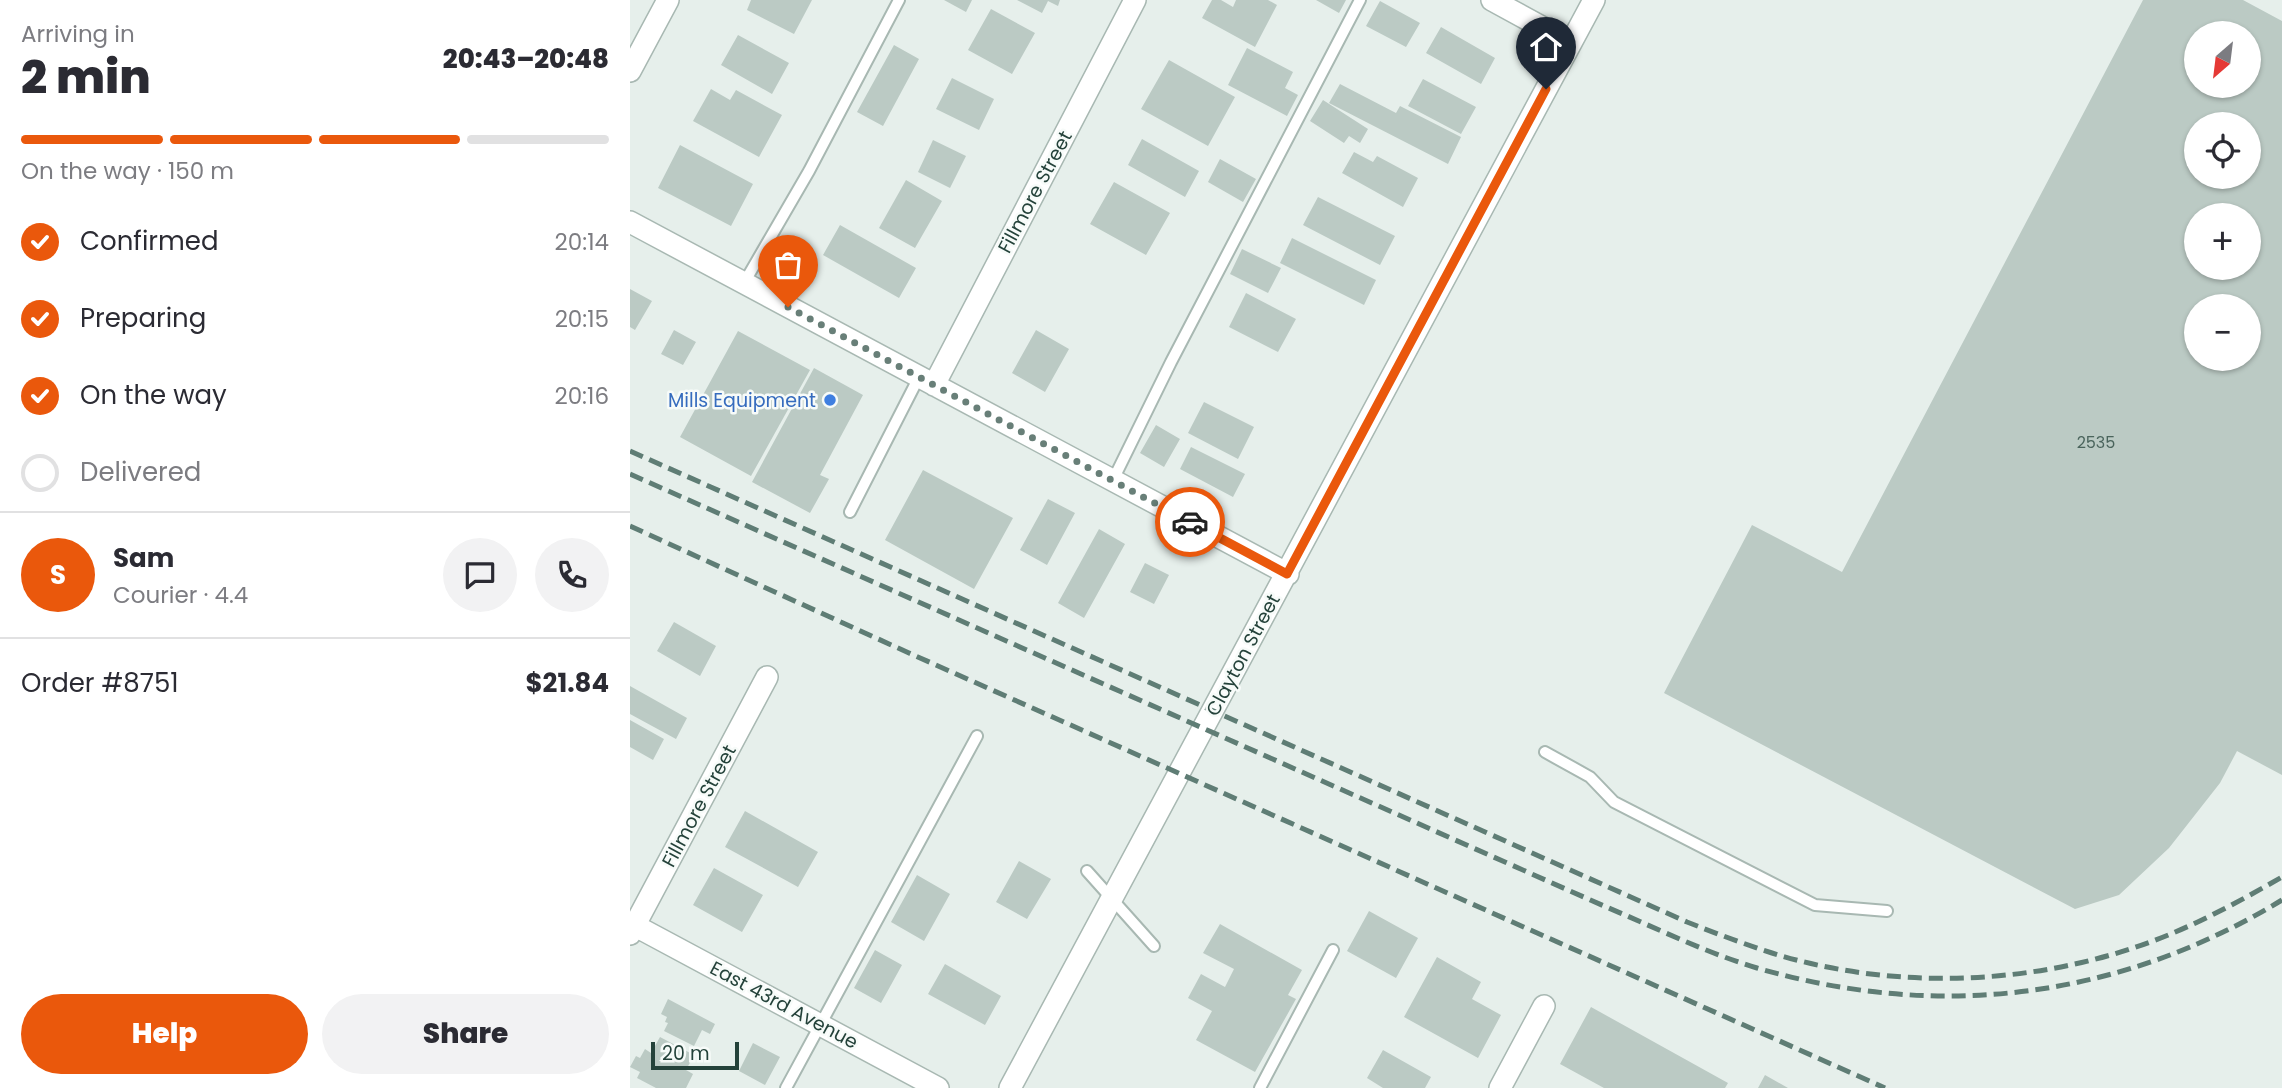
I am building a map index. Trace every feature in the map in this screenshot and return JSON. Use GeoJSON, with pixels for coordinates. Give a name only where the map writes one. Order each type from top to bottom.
{"type":"FeatureCollection","features":[{"type":"Feature","properties":{"kind":"street"},"geometry":{"type":"LineString","coordinates":[[630,71],[668,0]]}},
{"type":"Feature","properties":{"kind":"street","name":"Fillmore Street"},"geometry":{"type":"LineString","coordinates":[[927,381],[1135,0]]}},
{"type":"Feature","properties":{"kind":"street"},"geometry":{"type":"LineString","coordinates":[[1492,0],[1571,43]]}},
{"type":"Feature","properties":{"kind":"street","name":"Clayton Street"},"geometry":{"type":"LineString","coordinates":[[1010,1088],[1594,0]]}},
{"type":"Feature","properties":{"kind":"street"},"geometry":{"type":"LineString","coordinates":[[630,222],[1287,574]]}},
{"type":"Feature","properties":{"kind":"street","name":"Fillmore Street"},"geometry":{"type":"LineString","coordinates":[[632,927],[767,677]]}},
{"type":"Feature","properties":{"kind":"street","name":"East 43rd Avenue"},"geometry":{"type":"LineString","coordinates":[[632,927],[938,1088]]}},
{"type":"Feature","properties":{"kind":"street"},"geometry":{"type":"LineString","coordinates":[[1500,1088],[1544,1006]]}},
{"type":"Feature","properties":{"kind":"lane"},"geometry":{"type":"LineString","coordinates":[[744,283],[809,171],[899,0]]}},
{"type":"Feature","properties":{"kind":"lane"},"geometry":{"type":"LineString","coordinates":[[1113,480],[1171,362],[1360,0]]}},
{"type":"Feature","properties":{"kind":"lane"},"geometry":{"type":"LineString","coordinates":[[850,512],[927,381]]}},
{"type":"Feature","properties":{"kind":"lane"},"geometry":{"type":"LineString","coordinates":[[786,1088],[976,736]]}},
{"type":"Feature","properties":{"kind":"lane"},"geometry":{"type":"LineString","coordinates":[[1545,752],[1590,777],[1614,802],[1815,905],[1887,911]]}},
{"type":"Feature","properties":{"kind":"lane"},"geometry":{"type":"LineString","coordinates":[[1087,871],[1154,946]]}},
{"type":"Feature","properties":{"kind":"lane"},"geometry":{"type":"LineString","coordinates":[[1260,1088],[1333,950]]}},
{"type":"Feature","properties":{"kind":"building"},"geometry":{"type":"Polygon","coordinates":[[[751,0],[812,0],[794,34],[747,10],[751,0]]]}},
{"type":"Feature","properties":{"kind":"building"},"geometry":{"type":"Polygon","coordinates":[[[944,0],[972,0],[966,12],[944,0]]]}},
{"type":"Feature","properties":{"kind":"building"},"geometry":{"type":"Polygon","coordinates":[[[1017,0],[1060,0],[1058,6],[1048,1],[1042,13],[1017,0]]]}},
{"type":"Feature","properties":{"kind":"building"},"geometry":{"type":"Polygon","coordinates":[[[1212,0],[1221,0],[1233,7],[1236,0],[1268,0],[1277,5],[1255,47],[1202,18],[1212,0]]]}},
{"type":"Feature","properties":{"kind":"building"},"geometry":{"type":"Polygon","coordinates":[[[1316,0],[1346,0],[1339,13],[1316,0]]]}},
{"type":"Feature","properties":{"kind":"building"},"geometry":{"type":"Polygon","coordinates":[[[2143,0],[2243,0],[2282,21],[2282,775],[2237,751],[2220,783],[2169,848],[2119,895],[2075,909],[1664,693],[1752,525],[1842,572],[2143,0]]]}},
{"type":"Feature","properties":{"kind":"building"},"geometry":{"type":"Polygon","coordinates":[[[1380,1],[1420,23],[1406,47],[1366,26],[1380,1]]]}},
{"type":"Feature","properties":{"kind":"building"},"geometry":{"type":"Polygon","coordinates":[[[991,9],[1035,33],[1012,74],[968,50],[991,9]]]}},
{"type":"Feature","properties":{"kind":"building"},"geometry":{"type":"Polygon","coordinates":[[[1441,27],[1495,58],[1481,84],[1426,53],[1441,27]]]}},
{"type":"Feature","properties":{"kind":"building"},"geometry":{"type":"Polygon","coordinates":[[[738,35],[789,63],[772,94],[721,65],[738,35]]]}},
{"type":"Feature","properties":{"kind":"building"},"geometry":{"type":"Polygon","coordinates":[[[894,45],[919,59],[883,126],[857,112],[894,45]]]}},
{"type":"Feature","properties":{"kind":"building"},"geometry":{"type":"Polygon","coordinates":[[[1247,48],[1293,72],[1285,88],[1298,95],[1287,116],[1228,85],[1247,48]]]}},
{"type":"Feature","properties":{"kind":"building"},"geometry":{"type":"Polygon","coordinates":[[[1169,60],[1235,97],[1208,146],[1141,109],[1169,60]]]}},
{"type":"Feature","properties":{"kind":"building"},"geometry":{"type":"Polygon","coordinates":[[[952,78],[994,99],[979,130],[936,109],[952,78]]]}},
{"type":"Feature","properties":{"kind":"building"},"geometry":{"type":"Polygon","coordinates":[[[1423,79],[1476,107],[1461,134],[1408,106],[1423,79]]]}},
{"type":"Feature","properties":{"kind":"building"},"geometry":{"type":"Polygon","coordinates":[[[1340,84],[1396,113],[1400,106],[1461,137],[1448,164],[1329,103],[1340,84]]]}},
{"type":"Feature","properties":{"kind":"building"},"geometry":{"type":"Polygon","coordinates":[[[711,89],[730,100],[736,90],[782,115],[759,157],[693,121],[711,89]]]}},
{"type":"Feature","properties":{"kind":"building"},"geometry":{"type":"Polygon","coordinates":[[[1323,100],[1368,129],[1360,143],[1349,136],[1344,143],[1310,121],[1323,100]]]}},
{"type":"Feature","properties":{"kind":"building"},"geometry":{"type":"Polygon","coordinates":[[[1142,139],[1199,171],[1185,197],[1128,165],[1142,139]]]}},
{"type":"Feature","properties":{"kind":"building"},"geometry":{"type":"Polygon","coordinates":[[[933,140],[966,156],[950,188],[918,172],[933,140]]]}},
{"type":"Feature","properties":{"kind":"building"},"geometry":{"type":"Polygon","coordinates":[[[680,145],[753,184],[731,226],[658,188],[680,145]]]}},
{"type":"Feature","properties":{"kind":"building"},"geometry":{"type":"Polygon","coordinates":[[[1354,152],[1373,162],[1377,156],[1418,178],[1403,207],[1342,173],[1354,152]]]}},
{"type":"Feature","properties":{"kind":"building"},"geometry":{"type":"Polygon","coordinates":[[[1220,159],[1256,179],[1243,202],[1208,182],[1220,159]]]}},
{"type":"Feature","properties":{"kind":"building"},"geometry":{"type":"Polygon","coordinates":[[[906,180],[942,201],[915,248],[879,228],[906,180]]]}},
{"type":"Feature","properties":{"kind":"building"},"geometry":{"type":"Polygon","coordinates":[[[1114,182],[1170,213],[1146,255],[1090,224],[1114,182]]]}},
{"type":"Feature","properties":{"kind":"building"},"geometry":{"type":"Polygon","coordinates":[[[1318,197],[1395,236],[1380,265],[1303,225],[1318,197]]]}},
{"type":"Feature","properties":{"kind":"building"},"geometry":{"type":"Polygon","coordinates":[[[840,225],[916,268],[899,298],[823,255],[840,225]]]}},
{"type":"Feature","properties":{"kind":"building"},"geometry":{"type":"Polygon","coordinates":[[[1292,238],[1376,280],[1364,305],[1280,263],[1292,238]]]}},
{"type":"Feature","properties":{"kind":"building"},"geometry":{"type":"Polygon","coordinates":[[[1242,249],[1281,268],[1268,293],[1230,274],[1242,249]]]}},
{"type":"Feature","properties":{"kind":"building"},"geometry":{"type":"Polygon","coordinates":[[[630,289],[652,301],[635,330],[630,327],[630,289]]]}},
{"type":"Feature","properties":{"kind":"building"},"geometry":{"type":"Polygon","coordinates":[[[1246,293],[1296,319],[1278,352],[1229,327],[1246,293]]]}},
{"type":"Feature","properties":{"kind":"building"},"geometry":{"type":"Polygon","coordinates":[[[674,330],[696,342],[683,365],[661,354],[674,330]]]}},
{"type":"Feature","properties":{"kind":"building"},"geometry":{"type":"Polygon","coordinates":[[[1036,330],[1069,349],[1045,392],[1012,373],[1036,330]]]}},
{"type":"Feature","properties":{"kind":"building"},"geometry":{"type":"Polygon","coordinates":[[[738,331],[810,370],[751,476],[680,437],[738,331]]]}},
{"type":"Feature","properties":{"kind":"building"},"geometry":{"type":"Polygon","coordinates":[[[814,368],[863,395],[820,475],[829,479],[810,513],[752,482],[814,368]]]}},
{"type":"Feature","properties":{"kind":"building"},"geometry":{"type":"Polygon","coordinates":[[[1204,402],[1254,427],[1238,459],[1188,433],[1204,402]]]}},
{"type":"Feature","properties":{"kind":"building"},"geometry":{"type":"Polygon","coordinates":[[[1156,425],[1180,439],[1164,467],[1140,453],[1156,425]]]}},
{"type":"Feature","properties":{"kind":"building"},"geometry":{"type":"Polygon","coordinates":[[[1191,447],[1245,474],[1233,497],[1180,469],[1191,447]]]}},
{"type":"Feature","properties":{"kind":"building"},"geometry":{"type":"Polygon","coordinates":[[[923,470],[1013,518],[974,589],[885,540],[923,470]]]}},
{"type":"Feature","properties":{"kind":"building"},"geometry":{"type":"Polygon","coordinates":[[[1048,499],[1075,513],[1047,565],[1020,550],[1048,499]]]}},
{"type":"Feature","properties":{"kind":"building"},"geometry":{"type":"Polygon","coordinates":[[[1099,529],[1125,544],[1084,618],[1058,603],[1099,529]]]}},
{"type":"Feature","properties":{"kind":"building"},"geometry":{"type":"Polygon","coordinates":[[[1145,563],[1169,575],[1154,604],[1130,592],[1145,563]]]}},
{"type":"Feature","properties":{"kind":"building"},"geometry":{"type":"Polygon","coordinates":[[[674,622],[716,646],[700,676],[657,651],[674,622]]]}},
{"type":"Feature","properties":{"kind":"building"},"geometry":{"type":"Polygon","coordinates":[[[630,686],[687,718],[676,739],[630,714],[630,686]]]}},
{"type":"Feature","properties":{"kind":"building"},"geometry":{"type":"Polygon","coordinates":[[[630,720],[664,739],[653,760],[630,747],[630,720]]]}},
{"type":"Feature","properties":{"kind":"building"},"geometry":{"type":"Polygon","coordinates":[[[745,811],[818,852],[798,887],[725,847],[745,811]]]}},
{"type":"Feature","properties":{"kind":"building"},"geometry":{"type":"Polygon","coordinates":[[[1019,861],[1051,879],[1027,919],[996,902],[1019,861]]]}},
{"type":"Feature","properties":{"kind":"building"},"geometry":{"type":"Polygon","coordinates":[[[714,868],[763,895],[742,932],[693,905],[714,868]]]}},
{"type":"Feature","properties":{"kind":"building"},"geometry":{"type":"Polygon","coordinates":[[[917,875],[950,894],[924,941],[891,922],[917,875]]]}},
{"type":"Feature","properties":{"kind":"building"},"geometry":{"type":"Polygon","coordinates":[[[1369,911],[1418,938],[1396,978],[1347,951],[1369,911]]]}},
{"type":"Feature","properties":{"kind":"building"},"geometry":{"type":"Polygon","coordinates":[[[1220,924],[1302,970],[1288,995],[1296,999],[1255,1072],[1196,1040],[1212,1011],[1188,998],[1201,974],[1225,987],[1234,969],[1203,953],[1220,924]]]}},
{"type":"Feature","properties":{"kind":"building"},"geometry":{"type":"Polygon","coordinates":[[[875,950],[902,965],[881,1003],[854,988],[875,950]]]}},
{"type":"Feature","properties":{"kind":"building"},"geometry":{"type":"Polygon","coordinates":[[[1437,957],[1481,982],[1472,999],[1501,1015],[1478,1058],[1404,1017],[1437,957]]]}},
{"type":"Feature","properties":{"kind":"building"},"geometry":{"type":"Polygon","coordinates":[[[945,964],[1001,996],[985,1025],[928,994],[945,964]]]}},
{"type":"Feature","properties":{"kind":"building"},"geometry":{"type":"Polygon","coordinates":[[[668,999],[715,1024],[710,1034],[702,1030],[694,1046],[664,1031],[668,1023],[665,1022],[667,1017],[661,1014],[668,999]]]}},
{"type":"Feature","properties":{"kind":"building"},"geometry":{"type":"Polygon","coordinates":[[[1591,1007],[1728,1083],[1725,1088],[1604,1088],[1560,1064],[1591,1007]]]}},
{"type":"Feature","properties":{"kind":"building"},"geometry":{"type":"Polygon","coordinates":[[[660,1037],[694,1055],[686,1070],[693,1074],[686,1088],[656,1088],[637,1078],[640,1072],[630,1067],[636,1056],[640,1058],[645,1049],[651,1053],[660,1037]]]}},
{"type":"Feature","properties":{"kind":"building"},"geometry":{"type":"Polygon","coordinates":[[[753,1043],[780,1057],[765,1085],[739,1071],[753,1043]]]}},
{"type":"Feature","properties":{"kind":"building"},"geometry":{"type":"Polygon","coordinates":[[[1383,1050],[1431,1077],[1425,1088],[1383,1088],[1367,1078],[1383,1050]]]}},
{"type":"Feature","properties":{"kind":"building"},"geometry":{"type":"Polygon","coordinates":[[[1765,1075],[1788,1088],[1758,1088],[1765,1075]]]}},
{"type":"Feature","properties":{"kind":"railway"},"geometry":{"type":"LineString","coordinates":[[630,451],[1687,922],[1772,953],[1821,966],[1871,974],[1974,978],[2026,973],[2076,964],[2173,933],[2215,914],[2282,877]]}},
{"type":"Feature","properties":{"kind":"railway"},"geometry":{"type":"LineString","coordinates":[[630,474],[1604,906],[1698,947],[1757,968],[1825,984],[1893,994],[1960,996],[2027,991],[2092,979],[2157,960],[2220,934],[2282,900]]}},
{"type":"Feature","properties":{"kind":"railway"},"geometry":{"type":"LineString","coordinates":[[630,526],[1885,1088]]}},
{"type":"Feature","properties":{"kind":"way so far"},"geometry":{"type":"LineString","coordinates":[[788,307],[1190,522]]}},
{"type":"Feature","properties":{"kind":"place","name":"Mills Equipment"},"geometry":{"type":"Point","coordinates":[830,400]}},
{"type":"Feature","properties":{"kind":"route"},"geometry":{"type":"LineString","coordinates":[[1190,522],[1287,574],[1546,89]]}}]}
